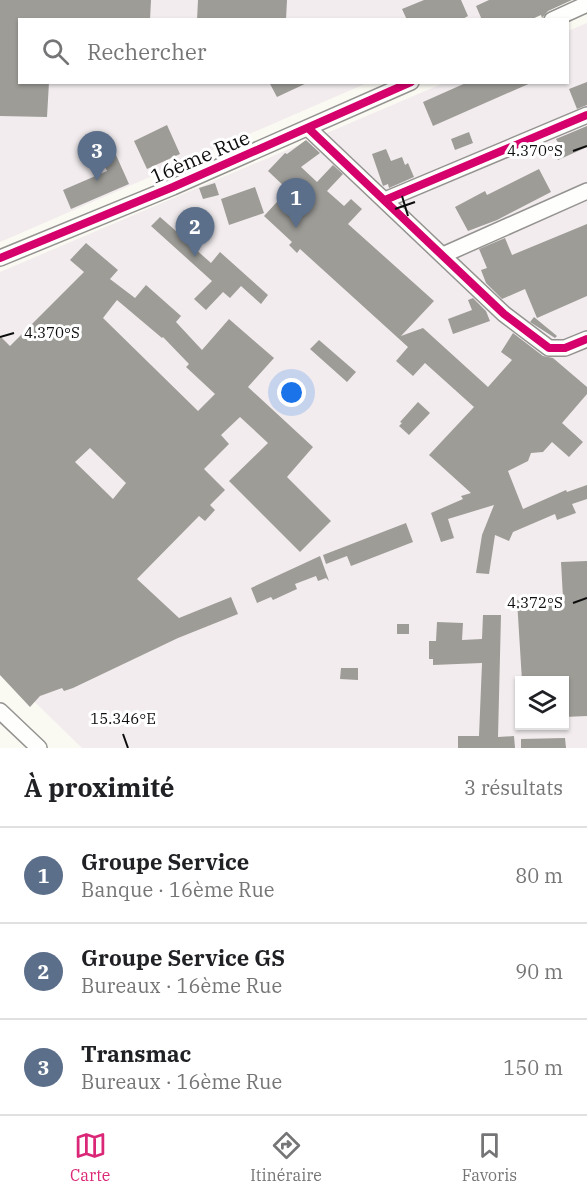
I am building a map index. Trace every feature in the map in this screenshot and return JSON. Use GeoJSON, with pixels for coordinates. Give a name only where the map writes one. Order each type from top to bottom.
{"type":"FeatureCollection","features":[{"type":"Feature","properties":{"kind":"street"},"geometry":{"type":"LineString","coordinates":[[556,18],[587,4]]}},
{"type":"Feature","properties":{"kind":"street","name":"16ème Rue"},"geometry":{"type":"LineString","coordinates":[[0,258],[173,187],[407,84]]}},
{"type":"Feature","properties":{"kind":"street"},"geometry":{"type":"LineString","coordinates":[[385,200],[587,115]]}},
{"type":"Feature","properties":{"kind":"street"},"geometry":{"type":"LineString","coordinates":[[308,128],[504,314],[549,348],[565,348],[587,339]]}},
{"type":"Feature","properties":{"kind":"street"},"geometry":{"type":"LineString","coordinates":[[443,255],[587,191]]}},
{"type":"Feature","properties":{"kind":"street"},"geometry":{"type":"LineString","coordinates":[[0,711],[39,748]]}},
{"type":"Feature","properties":{"kind":"shaded area"},"geometry":{"type":"Polygon","coordinates":[[[0,0],[558,0],[518,18],[18,18],[18,84],[365,84],[0,242],[0,0]]]}},
{"type":"Feature","properties":{"kind":"shaded area"},"geometry":{"type":"Polygon","coordinates":[[[587,23],[587,748],[82,748],[0,668],[0,272],[442,84],[569,84],[569,31],[587,23]]]}},
{"type":"Feature","properties":{"kind":"building"},"geometry":{"type":"Polygon","coordinates":[[[0,0],[151,0],[150,18],[18,18],[18,84],[49,84],[47,117],[0,116],[0,0]]]}},
{"type":"Feature","properties":{"kind":"building"},"geometry":{"type":"Polygon","coordinates":[[[198,0],[287,0],[286,18],[197,18],[198,0]]]}},
{"type":"Feature","properties":{"kind":"building"},"geometry":{"type":"Polygon","coordinates":[[[424,0],[461,0],[468,16],[464,18],[406,18],[402,9],[424,0]]]}},
{"type":"Feature","properties":{"kind":"building"},"geometry":{"type":"Polygon","coordinates":[[[489,0],[572,0],[548,11],[542,18],[541,15],[534,18],[481,18],[476,6],[489,0]]]}},
{"type":"Feature","properties":{"kind":"building"},"geometry":{"type":"Polygon","coordinates":[[[587,82],[587,105],[577,109],[569,89],[587,82]]]}},
{"type":"Feature","properties":{"kind":"building"},"geometry":{"type":"Polygon","coordinates":[[[270,84],[305,84],[277,97],[270,84]]]}},
{"type":"Feature","properties":{"kind":"building"},"geometry":{"type":"Polygon","coordinates":[[[464,84],[528,84],[433,126],[423,102],[464,84]]]}},
{"type":"Feature","properties":{"kind":"building"},"geometry":{"type":"Polygon","coordinates":[[[167,125],[180,154],[147,169],[134,141],[167,125]]]}},
{"type":"Feature","properties":{"kind":"building"},"geometry":{"type":"Polygon","coordinates":[[[587,126],[587,147],[558,160],[552,149],[560,146],[556,139],[587,126]]]}},
{"type":"Feature","properties":{"kind":"building"},"geometry":{"type":"Polygon","coordinates":[[[469,132],[473,143],[455,150],[451,139],[469,132]]]}},
{"type":"Feature","properties":{"kind":"building"},"geometry":{"type":"Polygon","coordinates":[[[107,135],[129,184],[71,209],[63,190],[107,171],[93,141],[107,135]]]}},
{"type":"Feature","properties":{"kind":"building"},"geometry":{"type":"Polygon","coordinates":[[[306,140],[320,153],[301,167],[317,182],[333,165],[343,174],[327,191],[344,206],[351,199],[362,209],[348,224],[434,301],[401,336],[423,328],[488,387],[512,360],[501,352],[513,333],[543,356],[553,358],[587,387],[587,394],[562,423],[583,442],[569,457],[552,442],[543,452],[531,453],[528,461],[508,471],[523,509],[566,490],[567,492],[587,485],[587,499],[572,504],[576,513],[557,520],[555,514],[513,532],[509,541],[495,535],[489,574],[476,573],[482,535],[494,505],[448,519],[454,538],[441,542],[431,513],[471,493],[429,455],[474,407],[425,363],[413,376],[396,361],[408,347],[300,249],[297,253],[289,245],[292,242],[264,216],[288,190],[268,171],[285,153],[287,154],[306,140]]]}},
{"type":"Feature","properties":{"kind":"building"},"geometry":{"type":"Polygon","coordinates":[[[386,149],[391,161],[402,157],[405,165],[408,163],[414,177],[389,188],[388,184],[383,186],[372,154],[386,149]]]}},
{"type":"Feature","properties":{"kind":"building"},"geometry":{"type":"Polygon","coordinates":[[[539,169],[551,192],[497,220],[468,231],[455,207],[485,191],[487,195],[539,169]]]}},
{"type":"Feature","properties":{"kind":"building"},"geometry":{"type":"Polygon","coordinates":[[[215,183],[219,195],[203,199],[199,188],[215,183]]]}},
{"type":"Feature","properties":{"kind":"building"},"geometry":{"type":"Polygon","coordinates":[[[255,187],[264,213],[229,225],[221,199],[255,187]]]}},
{"type":"Feature","properties":{"kind":"building"},"geometry":{"type":"Polygon","coordinates":[[[192,214],[207,228],[207,232],[193,247],[211,263],[220,252],[268,295],[261,304],[241,286],[230,298],[223,292],[206,310],[194,299],[212,281],[151,226],[160,217],[176,231],[192,214]]]}},
{"type":"Feature","properties":{"kind":"building"},"geometry":{"type":"Polygon","coordinates":[[[587,224],[587,296],[537,318],[525,289],[502,299],[486,283],[481,270],[487,268],[479,249],[505,238],[512,255],[587,224]]]}},
{"type":"Feature","properties":{"kind":"building"},"geometry":{"type":"Polygon","coordinates":[[[86,243],[118,270],[110,279],[135,298],[146,285],[181,316],[176,322],[202,350],[229,319],[274,358],[248,387],[313,447],[287,477],[331,521],[300,552],[229,481],[268,443],[240,417],[221,435],[229,444],[204,469],[225,490],[210,505],[215,510],[205,521],[199,516],[137,579],[179,618],[231,597],[238,614],[178,638],[73,688],[64,691],[62,688],[40,696],[30,707],[0,675],[0,336],[10,346],[84,272],[70,260],[86,243]],[[117,300],[103,318],[198,411],[215,394],[186,367],[189,364],[163,337],[117,300]],[[90,448],[75,462],[113,499],[126,483],[90,448]]]}},
{"type":"Feature","properties":{"kind":"building"},"geometry":{"type":"Polygon","coordinates":[[[473,298],[486,311],[490,321],[453,334],[448,319],[472,310],[468,300],[473,298]]]}},
{"type":"Feature","properties":{"kind":"building"},"geometry":{"type":"Polygon","coordinates":[[[534,317],[557,336],[555,338],[530,322],[534,317]]]}},
{"type":"Feature","properties":{"kind":"building"},"geometry":{"type":"Polygon","coordinates":[[[319,340],[356,372],[347,382],[310,349],[319,340]]]}},
{"type":"Feature","properties":{"kind":"building"},"geometry":{"type":"Polygon","coordinates":[[[418,402],[430,413],[409,435],[399,426],[402,423],[400,422],[418,402]]]}},
{"type":"Feature","properties":{"kind":"building"},"geometry":{"type":"Polygon","coordinates":[[[406,523],[413,542],[351,566],[347,556],[326,564],[323,555],[406,523]]]}},
{"type":"Feature","properties":{"kind":"building"},"geometry":{"type":"Polygon","coordinates":[[[320,556],[329,581],[326,578],[318,581],[316,576],[295,584],[297,589],[273,600],[271,597],[257,603],[251,588],[320,556]]]}},
{"type":"Feature","properties":{"kind":"building"},"geometry":{"type":"Polygon","coordinates":[[[587,561],[587,716],[569,717],[569,676],[522,676],[517,600],[563,598],[561,562],[587,561]]]}},
{"type":"Feature","properties":{"kind":"building"},"geometry":{"type":"Polygon","coordinates":[[[483,615],[501,615],[498,737],[514,736],[515,748],[458,748],[458,736],[479,736],[482,663],[433,665],[433,659],[429,659],[429,641],[436,641],[437,622],[463,623],[462,640],[482,639],[483,615]]]}},
{"type":"Feature","properties":{"kind":"building"},"geometry":{"type":"Polygon","coordinates":[[[397,624],[409,624],[409,634],[397,634],[397,624]]]}},
{"type":"Feature","properties":{"kind":"building"},"geometry":{"type":"Polygon","coordinates":[[[341,668],[358,668],[358,680],[340,679],[341,668]]]}},
{"type":"Feature","properties":{"kind":"building"},"geometry":{"type":"Polygon","coordinates":[[[565,738],[566,748],[521,748],[521,739],[565,738]]]}},
{"type":"Feature","properties":{"kind":"cycle path"},"geometry":{"type":"LineString","coordinates":[[0,258],[173,187],[406,84]]}},
{"type":"Feature","properties":{"kind":"cycle path"},"geometry":{"type":"LineString","coordinates":[[385,200],[587,115]]}},
{"type":"Feature","properties":{"kind":"cycle path"},"geometry":{"type":"LineString","coordinates":[[308,128],[504,314],[549,348],[565,348],[587,339]]}},
{"type":"Feature","properties":{"kind":"place","name":"Transmac"},"geometry":{"type":"Point","coordinates":[97,181]}},
{"type":"Feature","properties":{"kind":"place","name":"Groupe Service"},"geometry":{"type":"Point","coordinates":[296,228]}},
{"type":"Feature","properties":{"kind":"place","name":"Groupe Service GS"},"geometry":{"type":"Point","coordinates":[195,257]}}]}
